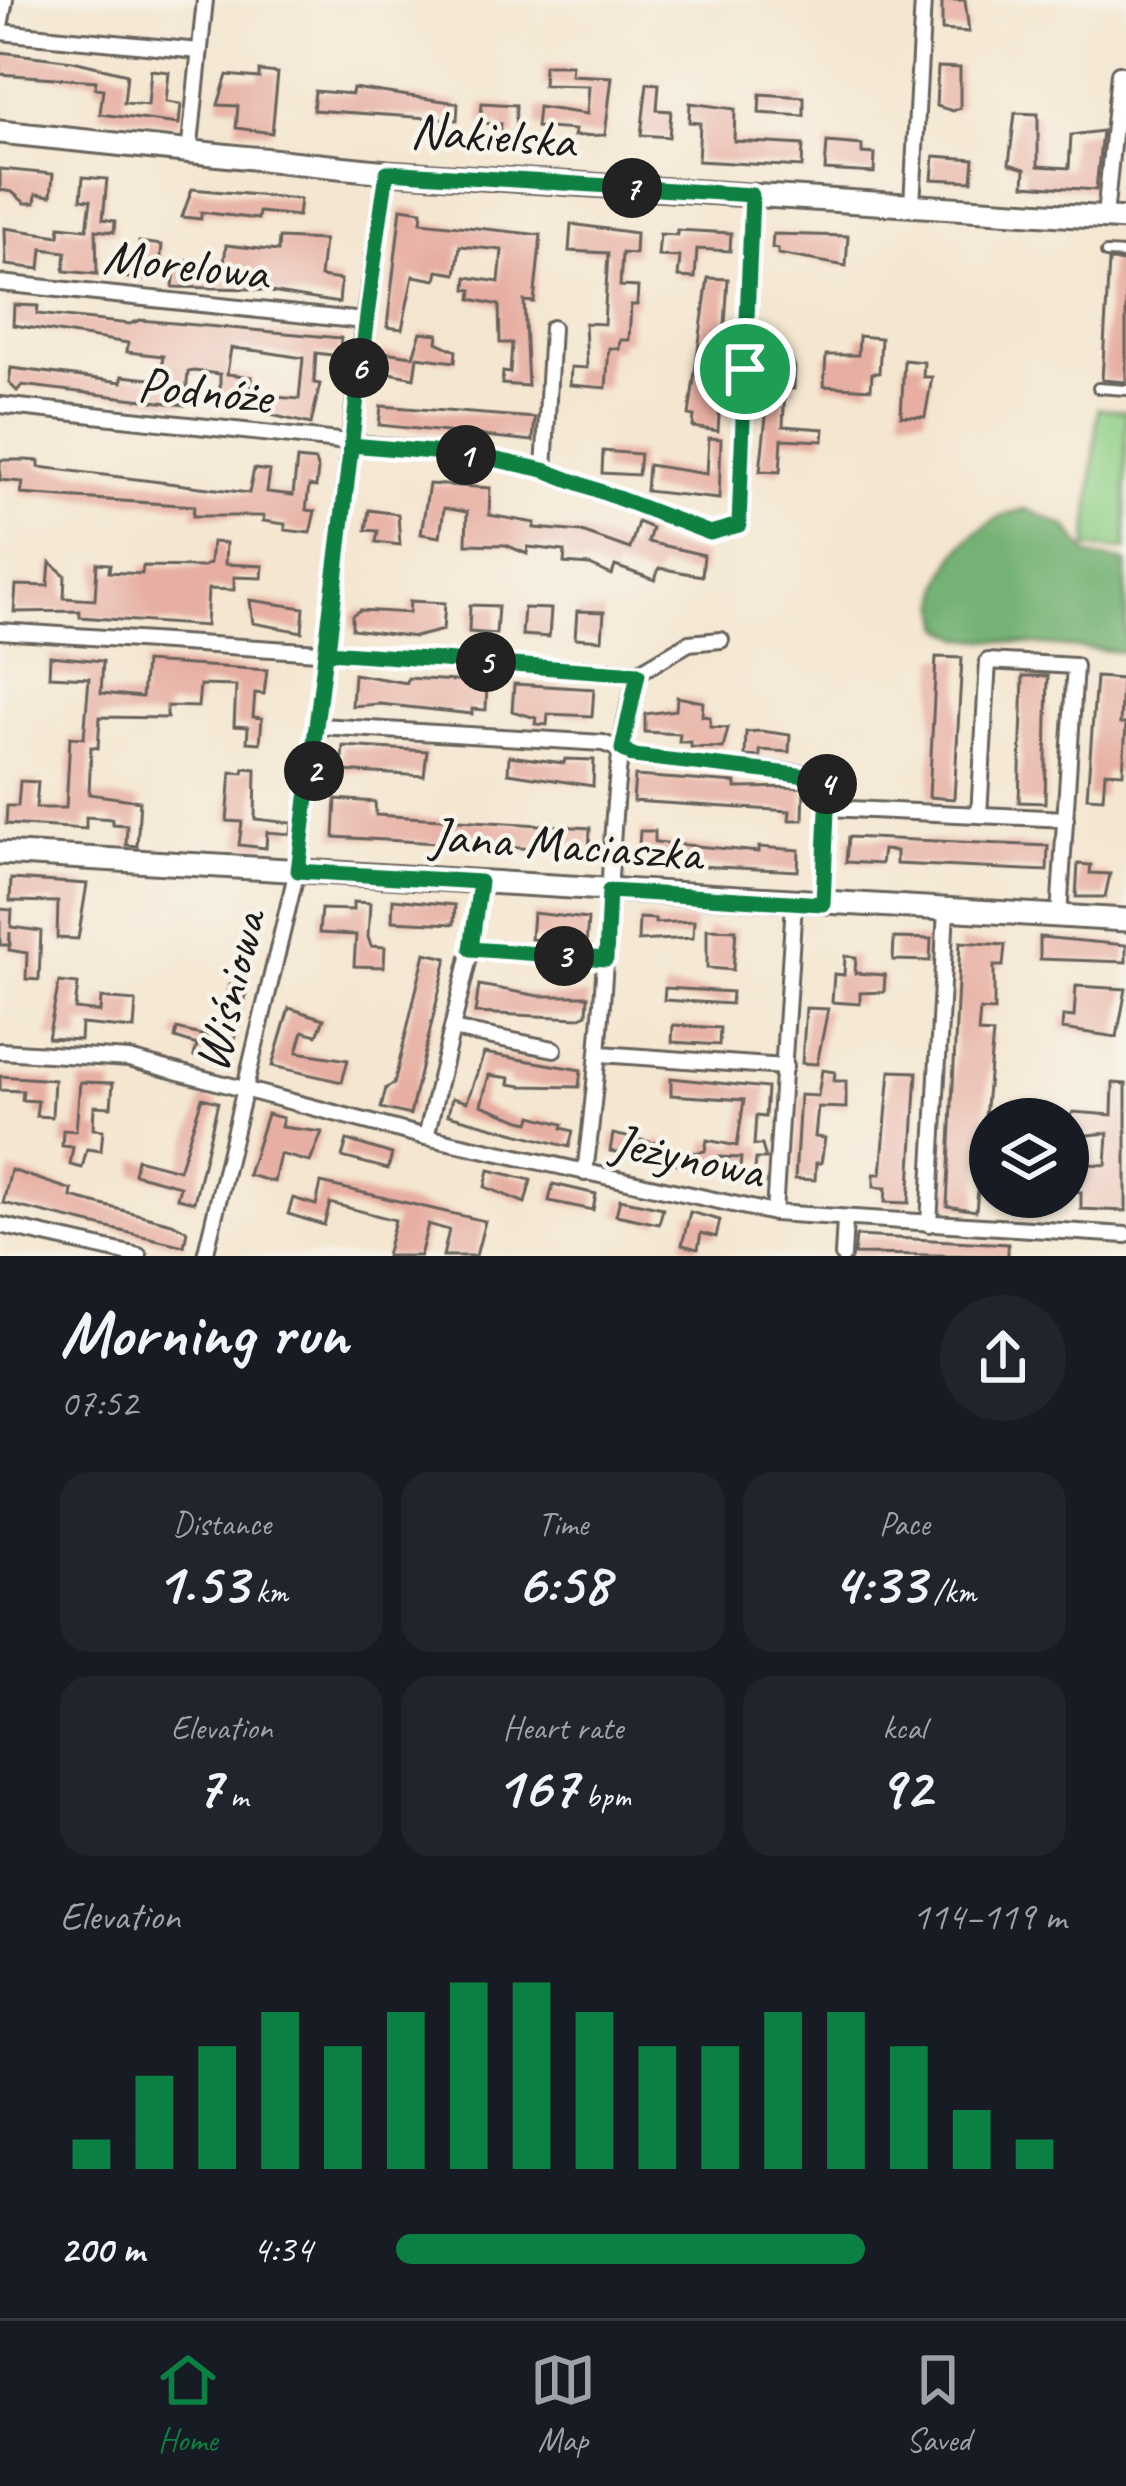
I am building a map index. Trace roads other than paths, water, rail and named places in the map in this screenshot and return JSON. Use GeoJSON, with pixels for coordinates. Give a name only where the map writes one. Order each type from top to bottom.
{"type":"FeatureCollection","features":[{"type":"Feature","properties":{"kind":"street"},"geometry":{"type":"LineString","coordinates":[[5,0],[0,29],[199,51]]}},
{"type":"Feature","properties":{"kind":"street"},"geometry":{"type":"LineString","coordinates":[[189,154],[205,0]]}},
{"type":"Feature","properties":{"kind":"street"},"geometry":{"type":"LineString","coordinates":[[912,205],[923,0]]}},
{"type":"Feature","properties":{"kind":"street"},"geometry":{"type":"LineString","coordinates":[[1115,218],[1119,74]]}},
{"type":"Feature","properties":{"kind":"street","name":"Nakielska"},"geometry":{"type":"LineString","coordinates":[[0,132],[387,172],[1115,218]]}},
{"type":"Feature","properties":{"kind":"street","name":"Wiśniowa"},"geometry":{"type":"LineString","coordinates":[[205,1256],[298,871],[320,726],[364,321],[387,172]]}},
{"type":"Feature","properties":{"kind":"street","name":"Podnóże"},"geometry":{"type":"LineString","coordinates":[[0,405],[479,456],[544,470],[710,533],[739,525],[752,195]]}},
{"type":"Feature","properties":{"kind":"street"},"geometry":{"type":"LineString","coordinates":[[0,301],[1,283]]}},
{"type":"Feature","properties":{"kind":"street","name":"Morelowa"},"geometry":{"type":"LineString","coordinates":[[1,283],[364,321]]}},
{"type":"Feature","properties":{"kind":"street"},"geometry":{"type":"LineString","coordinates":[[544,470],[551,328]]}},
{"type":"Feature","properties":{"kind":"street"},"geometry":{"type":"LineString","coordinates":[[0,631],[638,674],[688,643],[721,640]]}},
{"type":"Feature","properties":{"kind":"street"},"geometry":{"type":"LineString","coordinates":[[979,814],[988,661],[1076,666],[1059,916]]}},
{"type":"Feature","properties":{"kind":"street"},"geometry":{"type":"LineString","coordinates":[[585,1173],[601,1054],[622,749],[638,674]]}},
{"type":"Feature","properties":{"kind":"street"},"geometry":{"type":"LineString","coordinates":[[320,726],[603,743],[641,758],[819,775],[827,782],[828,808],[823,904]]}},
{"type":"Feature","properties":{"kind":"street"},"geometry":{"type":"LineString","coordinates":[[828,808],[1066,819]]}},
{"type":"Feature","properties":{"kind":"street","name":"Jana Maciaszka"},"geometry":{"type":"LineString","coordinates":[[0,853],[1126,920]]}},
{"type":"Feature","properties":{"kind":"street"},"geometry":{"type":"LineString","coordinates":[[426,1137],[471,949],[480,882]]}},
{"type":"Feature","properties":{"kind":"street"},"geometry":{"type":"LineString","coordinates":[[775,1213],[794,903]]}},
{"type":"Feature","properties":{"kind":"street"},"geometry":{"type":"LineString","coordinates":[[929,1223],[946,910]]}},
{"type":"Feature","properties":{"kind":"street"},"geometry":{"type":"LineString","coordinates":[[471,949],[606,959]]}},
{"type":"Feature","properties":{"kind":"street"},"geometry":{"type":"LineString","coordinates":[[452,1029],[554,1049]]}},
{"type":"Feature","properties":{"kind":"street","name":"Jeżynowa"},"geometry":{"type":"LineString","coordinates":[[0,1051],[129,1059],[426,1137],[775,1213],[1126,1234]]}},
{"type":"Feature","properties":{"kind":"street"},"geometry":{"type":"LineString","coordinates":[[601,1054],[785,1067]]}},
{"type":"Feature","properties":{"kind":"street"},"geometry":{"type":"LineString","coordinates":[[843,1256],[845,1219]]}},
{"type":"Feature","properties":{"kind":"street"},"geometry":{"type":"LineString","coordinates":[[0,1225],[139,1256]]}},
{"type":"Feature","properties":{"kind":"lane"},"geometry":{"type":"LineString","coordinates":[[1106,253],[1126,254]]}},
{"type":"Feature","properties":{"kind":"lane"},"geometry":{"type":"LineString","coordinates":[[1098,388],[1126,390]]}}]}
